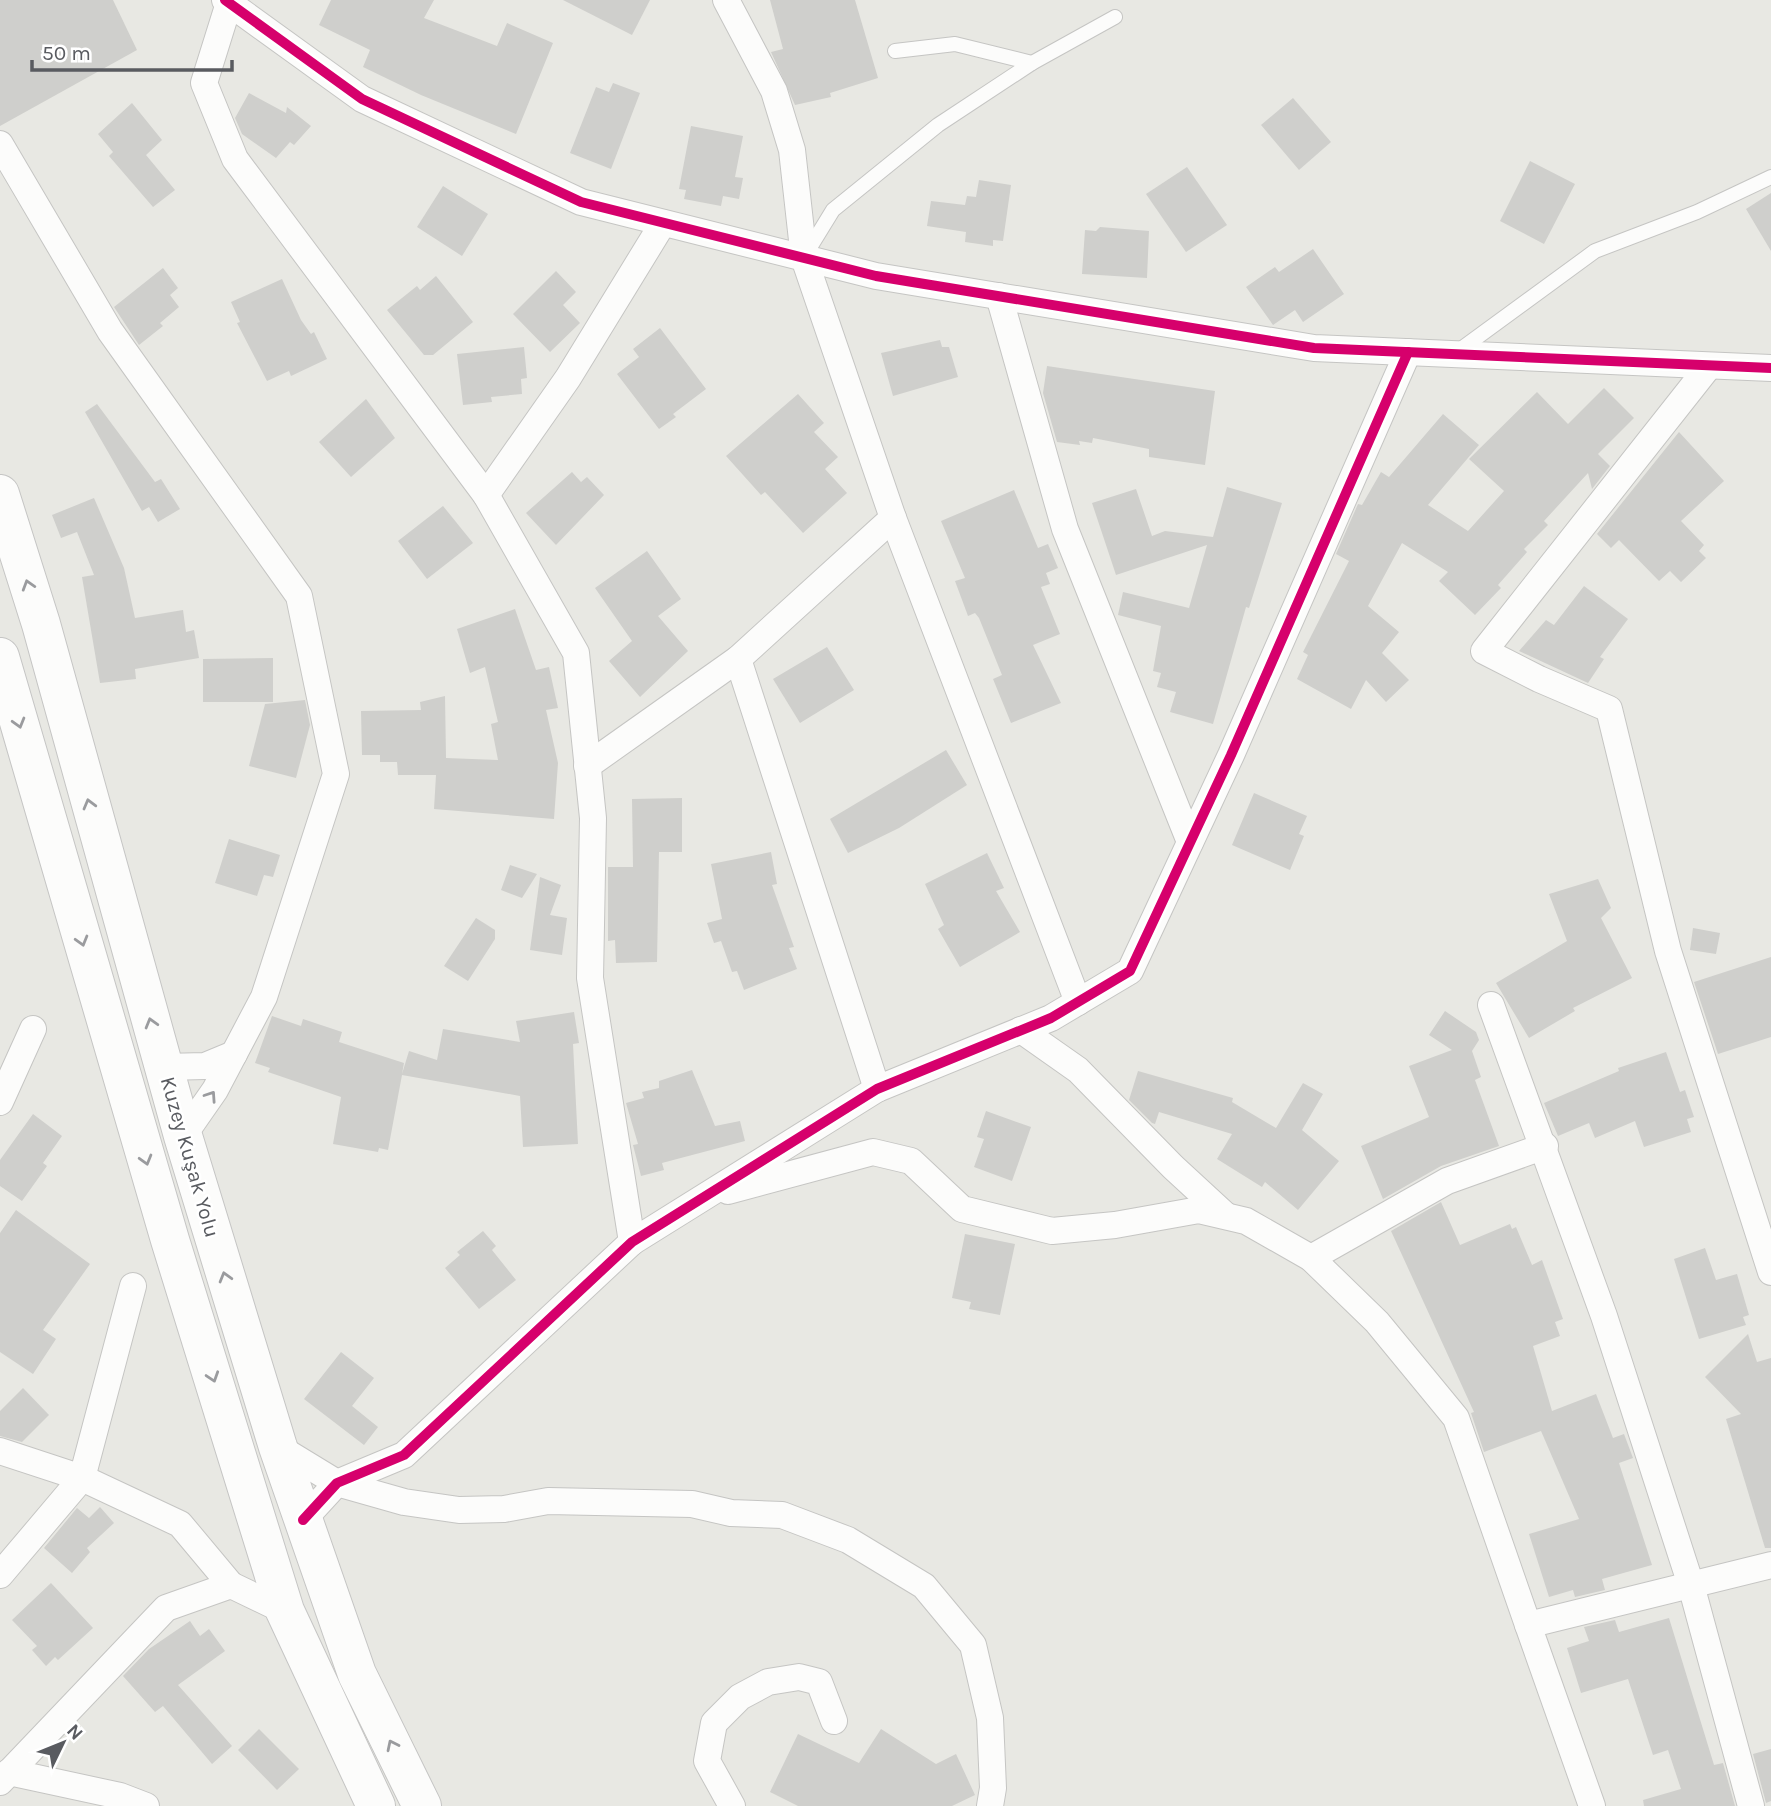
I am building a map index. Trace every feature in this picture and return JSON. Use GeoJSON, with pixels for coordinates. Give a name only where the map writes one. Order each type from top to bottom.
{"type":"FeatureCollection","features":[{"type":"Feature","properties":{"kind":"main road","name":"Kuzey Kuşak Yolu"},"geometry":{"type":"LineString","coordinates":[[0,494],[40,624],[183,1136],[278,1447],[357,1674],[422,1806]]}},
{"type":"Feature","properties":{"kind":"main road","name":"Kuzey Kuşak Yolu"},"geometry":{"type":"LineString","coordinates":[[0,657],[170,1240],[285,1611],[376,1806]]}},
{"type":"Feature","properties":{"kind":"street"},"geometry":{"type":"LineString","coordinates":[[726,0],[774,91],[792,150],[804,258],[893,519],[1078,1002]]}},
{"type":"Feature","properties":{"kind":"street"},"geometry":{"type":"LineString","coordinates":[[632,1242],[590,978],[593,818],[576,653],[486,495],[235,159],[204,83],[227,2],[362,99],[581,202],[876,276],[1314,348],[1771,368]]}},
{"type":"Feature","properties":{"kind":"street"},"geometry":{"type":"LineString","coordinates":[[0,144],[110,331],[299,596],[336,774],[264,997],[215,1090],[183,1136]]}},
{"type":"Feature","properties":{"kind":"street"},"geometry":{"type":"LineString","coordinates":[[486,495],[568,378],[663,223]]}},
{"type":"Feature","properties":{"kind":"street"},"geometry":{"type":"LineString","coordinates":[[999,296],[1065,529],[1190,842]]}},
{"type":"Feature","properties":{"kind":"street"},"geometry":{"type":"LineString","coordinates":[[303,1520],[337,1483],[404,1455],[632,1242],[877,1089],[1051,1018],[1130,971],[1408,352]]}},
{"type":"Feature","properties":{"kind":"street"},"geometry":{"type":"LineString","coordinates":[[1709,366],[1483,651],[1539,680],[1609,709],[1668,951],[1771,1272]]}},
{"type":"Feature","properties":{"kind":"street"},"geometry":{"type":"LineString","coordinates":[[587,766],[738,659],[893,519]]}},
{"type":"Feature","properties":{"kind":"street"},"geometry":{"type":"LineString","coordinates":[[738,659],[877,1089]]}},
{"type":"Feature","properties":{"kind":"street"},"geometry":{"type":"LineString","coordinates":[[1491,1005],[1545,1146],[1691,1585],[1751,1806]]}},
{"type":"Feature","properties":{"kind":"street"},"geometry":{"type":"LineString","coordinates":[[0,1102],[33,1029]]}},
{"type":"Feature","properties":{"kind":"street"},"geometry":{"type":"LineString","coordinates":[[1021,1030],[1078,1070],[1173,1167],[1227,1217]]}},
{"type":"Feature","properties":{"kind":"street"},"geometry":{"type":"LineString","coordinates":[[164,1067],[205,1066],[234,1054]]}},
{"type":"Feature","properties":{"kind":"street"},"geometry":{"type":"LineString","coordinates":[[1311,1258],[1447,1181],[1545,1146]]}},
{"type":"Feature","properties":{"kind":"street"},"geometry":{"type":"LineString","coordinates":[[702,1198],[873,1152],[911,1161],[962,1209],[1052,1231],[1115,1225],[1199,1210],[1246,1221],[1311,1258],[1377,1322],[1456,1418],[1592,1806]]}},
{"type":"Feature","properties":{"kind":"street"},"geometry":{"type":"LineString","coordinates":[[0,1575],[82,1478],[133,1286]]}},
{"type":"Feature","properties":{"kind":"street"},"geometry":{"type":"LineString","coordinates":[[278,1447],[337,1483],[404,1502],[460,1510],[504,1509],[548,1501],[692,1504],[731,1513],[782,1515],[848,1540],[924,1586],[973,1645],[990,1718],[993,1788],[990,1806]]}},
{"type":"Feature","properties":{"kind":"street"},"geometry":{"type":"LineString","coordinates":[[0,1451],[82,1478],[180,1524],[231,1585],[285,1611]]}},
{"type":"Feature","properties":{"kind":"street"},"geometry":{"type":"LineString","coordinates":[[1528,1625],[1771,1565]]}},
{"type":"Feature","properties":{"kind":"street"},"geometry":{"type":"LineString","coordinates":[[4,1777],[166,1608],[231,1585]]}},
{"type":"Feature","properties":{"kind":"street"},"geometry":{"type":"LineString","coordinates":[[732,1806],[707,1761],[714,1723],[740,1697],[768,1682],[799,1678],[820,1682],[834,1721]]}},
{"type":"Feature","properties":{"kind":"street"},"geometry":{"type":"LineString","coordinates":[[4,1777],[120,1797],[146,1806]]}},
{"type":"Feature","properties":{"kind":"lane"},"geometry":{"type":"LineString","coordinates":[[804,258],[833,210],[938,125],[1032,63],[1115,17]]}},
{"type":"Feature","properties":{"kind":"lane"},"geometry":{"type":"LineString","coordinates":[[895,51],[955,44],[1032,63]]}},
{"type":"Feature","properties":{"kind":"lane"},"geometry":{"type":"LineString","coordinates":[[1453,355],[1595,251],[1697,212],[1771,177]]}},
{"type":"Feature","properties":{"kind":"building"},"geometry":{"type":"Polygon","coordinates":[[[0,0],[113,0],[137,50],[0,126],[0,0]]]}},
{"type":"Feature","properties":{"kind":"building"},"geometry":{"type":"Polygon","coordinates":[[[331,0],[434,0],[424,18],[497,46],[507,23],[553,43],[516,134],[421,95],[363,67],[370,50],[319,25],[331,0]]]}},
{"type":"Feature","properties":{"kind":"building"},"geometry":{"type":"Polygon","coordinates":[[[563,0],[650,0],[632,35],[563,0]]]}},
{"type":"Feature","properties":{"kind":"building"},"geometry":{"type":"Polygon","coordinates":[[[770,0],[855,0],[878,78],[830,93],[831,97],[795,105],[771,52],[783,49],[770,0]]]}},
{"type":"Feature","properties":{"kind":"building"},"geometry":{"type":"Polygon","coordinates":[[[613,83],[640,93],[611,169],[570,153],[596,87],[609,92],[613,83]]]}},
{"type":"Feature","properties":{"kind":"building"},"geometry":{"type":"Polygon","coordinates":[[[249,93],[286,113],[287,107],[311,126],[294,145],[290,142],[276,158],[242,134],[235,118],[249,93]]]}},
{"type":"Feature","properties":{"kind":"building"},"geometry":{"type":"Polygon","coordinates":[[[1293,98],[1331,142],[1299,170],[1261,125],[1293,98]]]}},
{"type":"Feature","properties":{"kind":"building"},"geometry":{"type":"Polygon","coordinates":[[[132,103],[162,140],[146,155],[175,190],[153,207],[109,156],[113,152],[98,134],[132,103]]]}},
{"type":"Feature","properties":{"kind":"building"},"geometry":{"type":"Polygon","coordinates":[[[691,126],[743,136],[735,177],[743,178],[739,199],[723,196],[721,206],[684,199],[686,190],[679,189],[691,126]]]}},
{"type":"Feature","properties":{"kind":"building"},"geometry":{"type":"Polygon","coordinates":[[[1530,161],[1575,184],[1544,244],[1500,221],[1530,161]]]}},
{"type":"Feature","properties":{"kind":"building"},"geometry":{"type":"Polygon","coordinates":[[[1187,167],[1227,225],[1186,252],[1146,194],[1187,167]]]}},
{"type":"Feature","properties":{"kind":"building"},"geometry":{"type":"Polygon","coordinates":[[[979,180],[1011,185],[1003,241],[993,240],[993,246],[965,242],[966,232],[927,226],[931,201],[965,205],[967,196],[976,197],[979,180]]]}},
{"type":"Feature","properties":{"kind":"building"},"geometry":{"type":"Polygon","coordinates":[[[443,186],[488,214],[462,256],[417,227],[443,186]]]}},
{"type":"Feature","properties":{"kind":"building"},"geometry":{"type":"Polygon","coordinates":[[[1771,193],[1771,251],[1746,209],[1771,193]]]}},
{"type":"Feature","properties":{"kind":"building"},"geometry":{"type":"Polygon","coordinates":[[[1100,227],[1149,231],[1147,278],[1082,274],[1085,230],[1096,231],[1100,227]]]}},
{"type":"Feature","properties":{"kind":"building"},"geometry":{"type":"Polygon","coordinates":[[[1313,249],[1344,294],[1303,322],[1295,310],[1273,325],[1246,287],[1275,267],[1279,272],[1313,249]]]}},
{"type":"Feature","properties":{"kind":"building"},"geometry":{"type":"Polygon","coordinates":[[[163,268],[178,288],[170,295],[179,307],[160,323],[163,326],[139,345],[114,307],[163,268]]]}},
{"type":"Feature","properties":{"kind":"building"},"geometry":{"type":"Polygon","coordinates":[[[556,271],[576,292],[563,305],[580,323],[550,352],[513,314],[556,271]]]}},
{"type":"Feature","properties":{"kind":"building"},"geometry":{"type":"Polygon","coordinates":[[[436,276],[473,322],[433,355],[424,355],[387,310],[417,286],[420,290],[436,276]]]}},
{"type":"Feature","properties":{"kind":"building"},"geometry":{"type":"Polygon","coordinates":[[[282,279],[301,320],[311,334],[314,332],[327,359],[291,376],[289,371],[267,381],[237,323],[240,322],[231,302],[282,279]]]}},
{"type":"Feature","properties":{"kind":"building"},"geometry":{"type":"Polygon","coordinates":[[[660,328],[706,389],[673,414],[676,417],[659,429],[617,374],[639,357],[633,349],[660,328]]]}},
{"type":"Feature","properties":{"kind":"building"},"geometry":{"type":"Polygon","coordinates":[[[940,340],[942,347],[949,347],[958,377],[893,396],[881,353],[940,340]]]}},
{"type":"Feature","properties":{"kind":"building"},"geometry":{"type":"Polygon","coordinates":[[[524,347],[527,378],[521,379],[522,394],[491,397],[492,402],[463,405],[457,354],[524,347]]]}},
{"type":"Feature","properties":{"kind":"building"},"geometry":{"type":"Polygon","coordinates":[[[1047,366],[1215,391],[1205,465],[1149,457],[1149,449],[1093,438],[1092,443],[1079,441],[1080,445],[1057,442],[1043,393],[1047,366]]]}},
{"type":"Feature","properties":{"kind":"building"},"geometry":{"type":"Polygon","coordinates":[[[1604,388],[1634,418],[1598,454],[1610,466],[1592,489],[1588,473],[1544,521],[1548,525],[1524,549],[1527,552],[1498,585],[1501,588],[1475,615],[1439,581],[1448,572],[1402,543],[1368,606],[1399,632],[1382,653],[1409,680],[1386,702],[1366,680],[1351,709],[1297,679],[1308,655],[1303,652],[1349,561],[1336,554],[1358,504],[1362,505],[1381,472],[1389,477],[1443,414],[1479,445],[1428,505],[1468,531],[1504,491],[1469,459],[1537,392],[1568,424],[1604,388]]]}},
{"type":"Feature","properties":{"kind":"building"},"geometry":{"type":"Polygon","coordinates":[[[798,394],[824,423],[814,432],[838,457],[825,469],[847,493],[803,533],[765,492],[761,495],[726,456],[798,394]]]}},
{"type":"Feature","properties":{"kind":"building"},"geometry":{"type":"Polygon","coordinates":[[[366,399],[395,438],[351,477],[319,442],[366,399]]]}},
{"type":"Feature","properties":{"kind":"building"},"geometry":{"type":"Polygon","coordinates":[[[97,404],[155,482],[161,479],[180,509],[158,522],[149,507],[142,511],[85,412],[97,404]]]}},
{"type":"Feature","properties":{"kind":"building"},"geometry":{"type":"Polygon","coordinates":[[[1679,432],[1724,481],[1681,521],[1704,545],[1699,551],[1706,558],[1681,582],[1670,571],[1659,581],[1619,540],[1611,548],[1597,534],[1679,432]]]}},
{"type":"Feature","properties":{"kind":"building"},"geometry":{"type":"Polygon","coordinates":[[[572,472],[581,482],[587,477],[604,495],[556,545],[526,513],[572,472]]]}},
{"type":"Feature","properties":{"kind":"building"},"geometry":{"type":"Polygon","coordinates":[[[1227,487],[1282,503],[1249,608],[1246,607],[1213,724],[1170,712],[1176,692],[1157,687],[1161,673],[1153,671],[1161,626],[1118,615],[1123,592],[1189,608],[1207,545],[1116,575],[1092,503],[1136,489],[1152,536],[1165,531],[1213,537],[1227,487]]]}},
{"type":"Feature","properties":{"kind":"building"},"geometry":{"type":"Polygon","coordinates":[[[1014,490],[1038,548],[1048,544],[1058,568],[1046,573],[1050,584],[1041,587],[1060,634],[1033,645],[1061,703],[1011,723],[993,679],[1002,675],[979,618],[975,613],[968,616],[955,581],[965,578],[941,521],[1014,490]]]}},
{"type":"Feature","properties":{"kind":"building"},"geometry":{"type":"Polygon","coordinates":[[[94,498],[124,568],[135,618],[183,610],[186,632],[194,630],[199,658],[135,669],[136,679],[100,683],[82,577],[94,575],[77,532],[61,538],[52,515],[94,498]]]}},
{"type":"Feature","properties":{"kind":"building"},"geometry":{"type":"Polygon","coordinates":[[[443,506],[473,543],[427,579],[398,541],[443,506]]]}},
{"type":"Feature","properties":{"kind":"building"},"geometry":{"type":"Polygon","coordinates":[[[647,551],[681,599],[658,616],[688,651],[640,697],[609,661],[632,641],[595,588],[647,551]]]}},
{"type":"Feature","properties":{"kind":"building"},"geometry":{"type":"Polygon","coordinates":[[[1584,586],[1628,619],[1600,657],[1604,659],[1588,683],[1519,651],[1546,620],[1554,625],[1584,586]]]}},
{"type":"Feature","properties":{"kind":"building"},"geometry":{"type":"Polygon","coordinates":[[[515,609],[536,670],[549,667],[558,708],[546,710],[558,763],[554,819],[434,809],[436,775],[398,775],[397,762],[380,762],[380,755],[362,755],[361,711],[421,710],[420,702],[445,696],[446,758],[498,760],[491,724],[498,722],[485,667],[470,673],[457,629],[515,609]]]}},
{"type":"Feature","properties":{"kind":"building"},"geometry":{"type":"Polygon","coordinates":[[[827,647],[854,690],[800,723],[773,679],[827,647]]]}},
{"type":"Feature","properties":{"kind":"building"},"geometry":{"type":"Polygon","coordinates":[[[273,658],[273,702],[203,702],[203,659],[273,658]]]}},
{"type":"Feature","properties":{"kind":"building"},"geometry":{"type":"Polygon","coordinates":[[[305,700],[310,725],[296,778],[249,766],[265,704],[305,700]]]}},
{"type":"Feature","properties":{"kind":"building"},"geometry":{"type":"Polygon","coordinates":[[[946,750],[967,785],[899,828],[848,853],[830,819],[946,750]]]}},
{"type":"Feature","properties":{"kind":"building"},"geometry":{"type":"Polygon","coordinates":[[[1254,793],[1307,816],[1299,834],[1304,836],[1290,870],[1232,845],[1254,793]]]}},
{"type":"Feature","properties":{"kind":"building"},"geometry":{"type":"Polygon","coordinates":[[[682,798],[682,852],[659,852],[657,962],[616,963],[615,940],[608,941],[608,867],[633,867],[632,799],[682,798]]]}},
{"type":"Feature","properties":{"kind":"building"},"geometry":{"type":"Polygon","coordinates":[[[229,839],[280,855],[273,877],[264,875],[257,896],[215,883],[229,839]]]}},
{"type":"Feature","properties":{"kind":"building"},"geometry":{"type":"Polygon","coordinates":[[[771,852],[777,884],[772,885],[794,947],[789,948],[797,969],[744,990],[737,971],[732,972],[721,941],[714,943],[707,923],[722,919],[711,864],[771,852]]]}},
{"type":"Feature","properties":{"kind":"building"},"geometry":{"type":"Polygon","coordinates":[[[987,853],[1004,888],[996,891],[1020,932],[960,967],[938,929],[944,925],[925,884],[987,853]]]}},
{"type":"Feature","properties":{"kind":"building"},"geometry":{"type":"Polygon","coordinates":[[[510,865],[537,874],[522,898],[501,890],[510,865]]]}},
{"type":"Feature","properties":{"kind":"building"},"geometry":{"type":"Polygon","coordinates":[[[540,877],[561,885],[550,915],[567,918],[562,955],[530,950],[540,877]]]}},
{"type":"Feature","properties":{"kind":"building"},"geometry":{"type":"Polygon","coordinates":[[[1598,879],[1611,908],[1601,918],[1632,978],[1573,1008],[1575,1011],[1529,1038],[1496,983],[1567,941],[1549,894],[1598,879]]]}},
{"type":"Feature","properties":{"kind":"building"},"geometry":{"type":"Polygon","coordinates":[[[476,918],[495,930],[495,939],[468,981],[444,966],[476,918]]]}},
{"type":"Feature","properties":{"kind":"building"},"geometry":{"type":"Polygon","coordinates":[[[1693,928],[1720,933],[1716,954],[1690,950],[1693,928]]]}},
{"type":"Feature","properties":{"kind":"building"},"geometry":{"type":"Polygon","coordinates":[[[1771,957],[1771,1037],[1718,1054],[1694,982],[1771,957]]]}},
{"type":"Feature","properties":{"kind":"building"},"geometry":{"type":"Polygon","coordinates":[[[1445,1011],[1476,1032],[1479,1040],[1472,1051],[1481,1077],[1475,1080],[1499,1146],[1441,1166],[1383,1199],[1361,1146],[1429,1117],[1409,1066],[1452,1050],[1429,1035],[1445,1011]]]}},
{"type":"Feature","properties":{"kind":"building"},"geometry":{"type":"Polygon","coordinates":[[[574,1012],[579,1043],[573,1044],[578,1144],[523,1147],[520,1096],[402,1075],[388,1150],[379,1148],[378,1152],[333,1144],[341,1097],[268,1072],[270,1068],[255,1063],[272,1016],[301,1026],[303,1019],[342,1032],[339,1042],[404,1063],[402,1074],[409,1051],[437,1060],[443,1029],[520,1042],[516,1021],[574,1012]]]}},
{"type":"Feature","properties":{"kind":"building"},"geometry":{"type":"Polygon","coordinates":[[[1666,1052],[1680,1092],[1685,1090],[1694,1117],[1687,1119],[1691,1132],[1644,1147],[1635,1121],[1595,1138],[1589,1123],[1558,1136],[1544,1103],[1619,1071],[1618,1068],[1666,1052]]]}},
{"type":"Feature","properties":{"kind":"building"},"geometry":{"type":"Polygon","coordinates":[[[692,1070],[715,1126],[740,1121],[745,1141],[662,1163],[664,1170],[641,1176],[633,1145],[638,1144],[626,1103],[644,1098],[642,1092],[659,1088],[659,1081],[692,1070]]]}},
{"type":"Feature","properties":{"kind":"building"},"geometry":{"type":"Polygon","coordinates":[[[1138,1071],[1233,1098],[1232,1102],[1276,1128],[1303,1083],[1323,1094],[1302,1130],[1339,1161],[1298,1210],[1265,1182],[1262,1187],[1217,1159],[1232,1134],[1159,1112],[1155,1124],[1152,1123],[1129,1100],[1138,1071]]]}},
{"type":"Feature","properties":{"kind":"building"},"geometry":{"type":"Polygon","coordinates":[[[986,1111],[1031,1127],[1012,1181],[974,1167],[984,1139],[977,1137],[986,1111]]]}},
{"type":"Feature","properties":{"kind":"building"},"geometry":{"type":"Polygon","coordinates":[[[33,1114],[62,1136],[43,1163],[47,1166],[22,1201],[0,1186],[0,1160],[33,1114]]]}},
{"type":"Feature","properties":{"kind":"building"},"geometry":{"type":"Polygon","coordinates":[[[1441,1202],[1460,1245],[1510,1224],[1512,1229],[1516,1227],[1532,1265],[1542,1260],[1563,1319],[1555,1322],[1560,1336],[1533,1346],[1552,1411],[1596,1394],[1613,1438],[1624,1434],[1633,1458],[1619,1463],[1652,1565],[1602,1579],[1605,1590],[1575,1597],[1573,1590],[1549,1597],[1529,1534],[1579,1519],[1541,1431],[1484,1452],[1471,1413],[1474,1412],[1391,1231],[1441,1202]]]}},
{"type":"Feature","properties":{"kind":"building"},"geometry":{"type":"Polygon","coordinates":[[[16,1210],[90,1264],[43,1330],[56,1339],[33,1374],[0,1352],[0,1233],[16,1210]]]}},
{"type":"Feature","properties":{"kind":"building"},"geometry":{"type":"Polygon","coordinates":[[[483,1231],[496,1246],[492,1250],[516,1280],[479,1309],[445,1268],[460,1255],[457,1252],[483,1231]]]}},
{"type":"Feature","properties":{"kind":"building"},"geometry":{"type":"Polygon","coordinates":[[[965,1234],[1015,1244],[1000,1315],[969,1309],[971,1302],[952,1298],[965,1234]]]}},
{"type":"Feature","properties":{"kind":"building"},"geometry":{"type":"Polygon","coordinates":[[[1705,1248],[1716,1280],[1737,1274],[1749,1315],[1743,1317],[1746,1325],[1699,1339],[1674,1259],[1705,1248]]]}},
{"type":"Feature","properties":{"kind":"building"},"geometry":{"type":"Polygon","coordinates":[[[1748,1334],[1757,1362],[1771,1358],[1771,1548],[1765,1548],[1726,1419],[1741,1414],[1705,1377],[1748,1334]]]}},
{"type":"Feature","properties":{"kind":"building"},"geometry":{"type":"Polygon","coordinates":[[[341,1352],[374,1378],[352,1406],[378,1427],[364,1445],[304,1399],[341,1352]]]}},
{"type":"Feature","properties":{"kind":"building"},"geometry":{"type":"Polygon","coordinates":[[[23,1388],[49,1415],[22,1442],[0,1436],[0,1411],[23,1388]]]}},
{"type":"Feature","properties":{"kind":"building"},"geometry":{"type":"Polygon","coordinates":[[[100,1507],[114,1523],[87,1548],[90,1552],[72,1573],[44,1548],[77,1508],[89,1518],[100,1507]]]}},
{"type":"Feature","properties":{"kind":"building"},"geometry":{"type":"Polygon","coordinates":[[[51,1583],[93,1628],[58,1660],[55,1657],[46,1666],[32,1650],[37,1646],[12,1620],[51,1583]]]}},
{"type":"Feature","properties":{"kind":"building"},"geometry":{"type":"Polygon","coordinates":[[[1669,1618],[1714,1765],[1723,1763],[1735,1806],[1644,1806],[1643,1800],[1681,1789],[1668,1750],[1653,1755],[1628,1679],[1581,1693],[1567,1648],[1589,1641],[1584,1627],[1615,1620],[1619,1632],[1669,1618]]]}},
{"type":"Feature","properties":{"kind":"building"},"geometry":{"type":"Polygon","coordinates":[[[190,1621],[200,1636],[209,1629],[225,1651],[178,1685],[232,1746],[212,1764],[163,1706],[155,1712],[123,1676],[149,1649],[190,1621]]]}},
{"type":"Feature","properties":{"kind":"building"},"geometry":{"type":"Polygon","coordinates":[[[259,1729],[299,1769],[277,1790],[238,1750],[259,1729]]]}},
{"type":"Feature","properties":{"kind":"building"},"geometry":{"type":"Polygon","coordinates":[[[881,1729],[936,1764],[956,1754],[975,1795],[952,1806],[798,1806],[770,1792],[798,1734],[859,1763],[881,1729]]]}},
{"type":"Feature","properties":{"kind":"building"},"geometry":{"type":"Polygon","coordinates":[[[1771,1749],[1771,1801],[1766,1803],[1753,1754],[1771,1749]]]}},
{"type":"Feature","properties":{"kind":"cycle path"},"geometry":{"type":"LineString","coordinates":[[225,0],[362,99],[581,202],[876,276],[1314,348],[1771,368]]}},
{"type":"Feature","properties":{"kind":"cycle path"},"geometry":{"type":"LineString","coordinates":[[303,1520],[337,1483],[404,1455],[632,1242],[877,1089],[1051,1018],[1130,971],[1231,755],[1408,352]]}}]}
